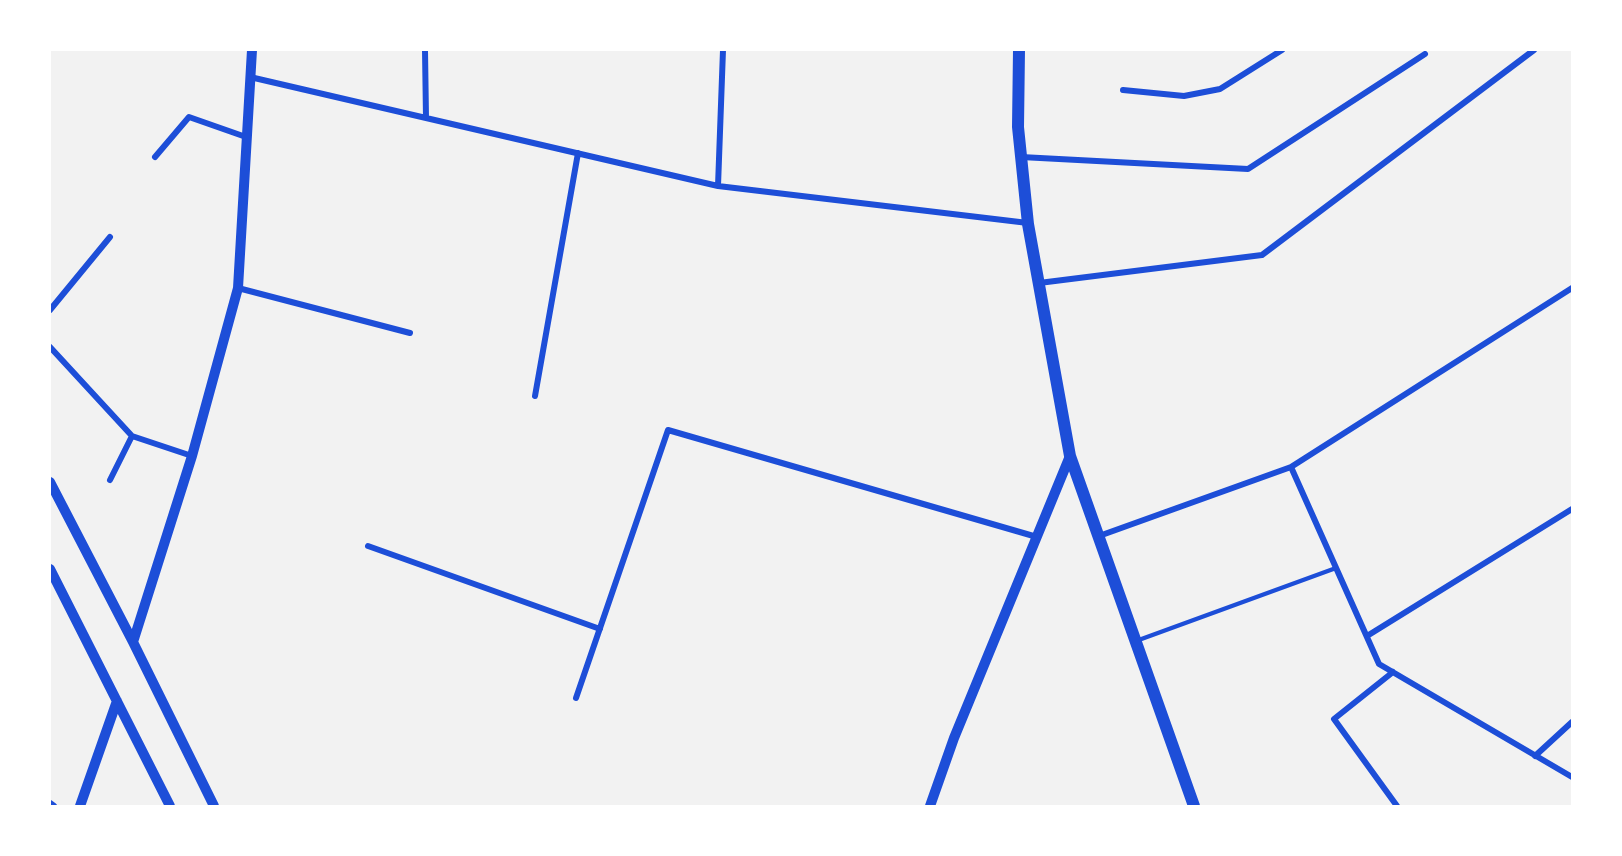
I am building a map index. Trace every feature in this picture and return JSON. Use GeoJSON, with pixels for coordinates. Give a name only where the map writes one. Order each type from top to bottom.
{"type":"FeatureCollection","features":[{"type":"Feature","properties":{"kind":"main road"},"geometry":{"type":"LineString","coordinates":[[1019,50],[1018,127],[1028,224],[1070,456],[1194,807]]}},
{"type":"Feature","properties":{"kind":"street"},"geometry":{"type":"LineString","coordinates":[[133,642],[192,456],[238,288],[252,50]]}},
{"type":"Feature","properties":{"kind":"street"},"geometry":{"type":"LineString","coordinates":[[425,50],[426,118]]}},
{"type":"Feature","properties":{"kind":"street"},"geometry":{"type":"LineString","coordinates":[[718,186],[723,50]]}},
{"type":"Feature","properties":{"kind":"street"},"geometry":{"type":"LineString","coordinates":[[1123,90],[1184,96],[1220,89],[1282,50]]}},
{"type":"Feature","properties":{"kind":"street"},"geometry":{"type":"LineString","coordinates":[[1039,283],[1262,255],[1534,50]]}},
{"type":"Feature","properties":{"kind":"street"},"geometry":{"type":"LineString","coordinates":[[1021,157],[1248,169],[1425,54]]}},
{"type":"Feature","properties":{"kind":"street"},"geometry":{"type":"LineString","coordinates":[[250,77],[718,186],[1028,224]]}},
{"type":"Feature","properties":{"kind":"street"},"geometry":{"type":"LineString","coordinates":[[155,157],[189,117],[246,137]]}},
{"type":"Feature","properties":{"kind":"street"},"geometry":{"type":"LineString","coordinates":[[535,396],[579,153]]}},
{"type":"Feature","properties":{"kind":"street"},"geometry":{"type":"LineString","coordinates":[[50,310],[110,237]]}},
{"type":"Feature","properties":{"kind":"street"},"geometry":{"type":"LineString","coordinates":[[238,288],[410,333]]}},
{"type":"Feature","properties":{"kind":"street"},"geometry":{"type":"LineString","coordinates":[[1098,536],[1291,467],[1572,288]]}},
{"type":"Feature","properties":{"kind":"street"},"geometry":{"type":"LineString","coordinates":[[50,347],[132,436],[192,456]]}},
{"type":"Feature","properties":{"kind":"street"},"geometry":{"type":"LineString","coordinates":[[576,698],[668,430],[1037,537]]}},
{"type":"Feature","properties":{"kind":"street"},"geometry":{"type":"LineString","coordinates":[[110,480],[132,436]]}},
{"type":"Feature","properties":{"kind":"street"},"geometry":{"type":"LineString","coordinates":[[930,807],[954,738],[1070,456]]}},
{"type":"Feature","properties":{"kind":"street"},"geometry":{"type":"LineString","coordinates":[[1291,467],[1379,664],[1572,777]]}},
{"type":"Feature","properties":{"kind":"street"},"geometry":{"type":"LineString","coordinates":[[50,482],[133,642],[214,807]]}},
{"type":"Feature","properties":{"kind":"street"},"geometry":{"type":"LineString","coordinates":[[1367,636],[1572,509]]}},
{"type":"Feature","properties":{"kind":"street"},"geometry":{"type":"LineString","coordinates":[[368,546],[600,629]]}},
{"type":"Feature","properties":{"kind":"street"},"geometry":{"type":"LineString","coordinates":[[50,569],[170,807]]}},
{"type":"Feature","properties":{"kind":"street"},"geometry":{"type":"LineString","coordinates":[[1393,672],[1334,719],[1397,807]]}},
{"type":"Feature","properties":{"kind":"street"},"geometry":{"type":"LineString","coordinates":[[80,807],[117,701]]}},
{"type":"Feature","properties":{"kind":"street"},"geometry":{"type":"LineString","coordinates":[[1535,756],[1572,722]]}},
{"type":"Feature","properties":{"kind":"street"},"geometry":{"type":"LineString","coordinates":[[50,803],[54,807]]}},
{"type":"Feature","properties":{"kind":"lane"},"geometry":{"type":"LineString","coordinates":[[1136,641],[1336,568]]}}]}
